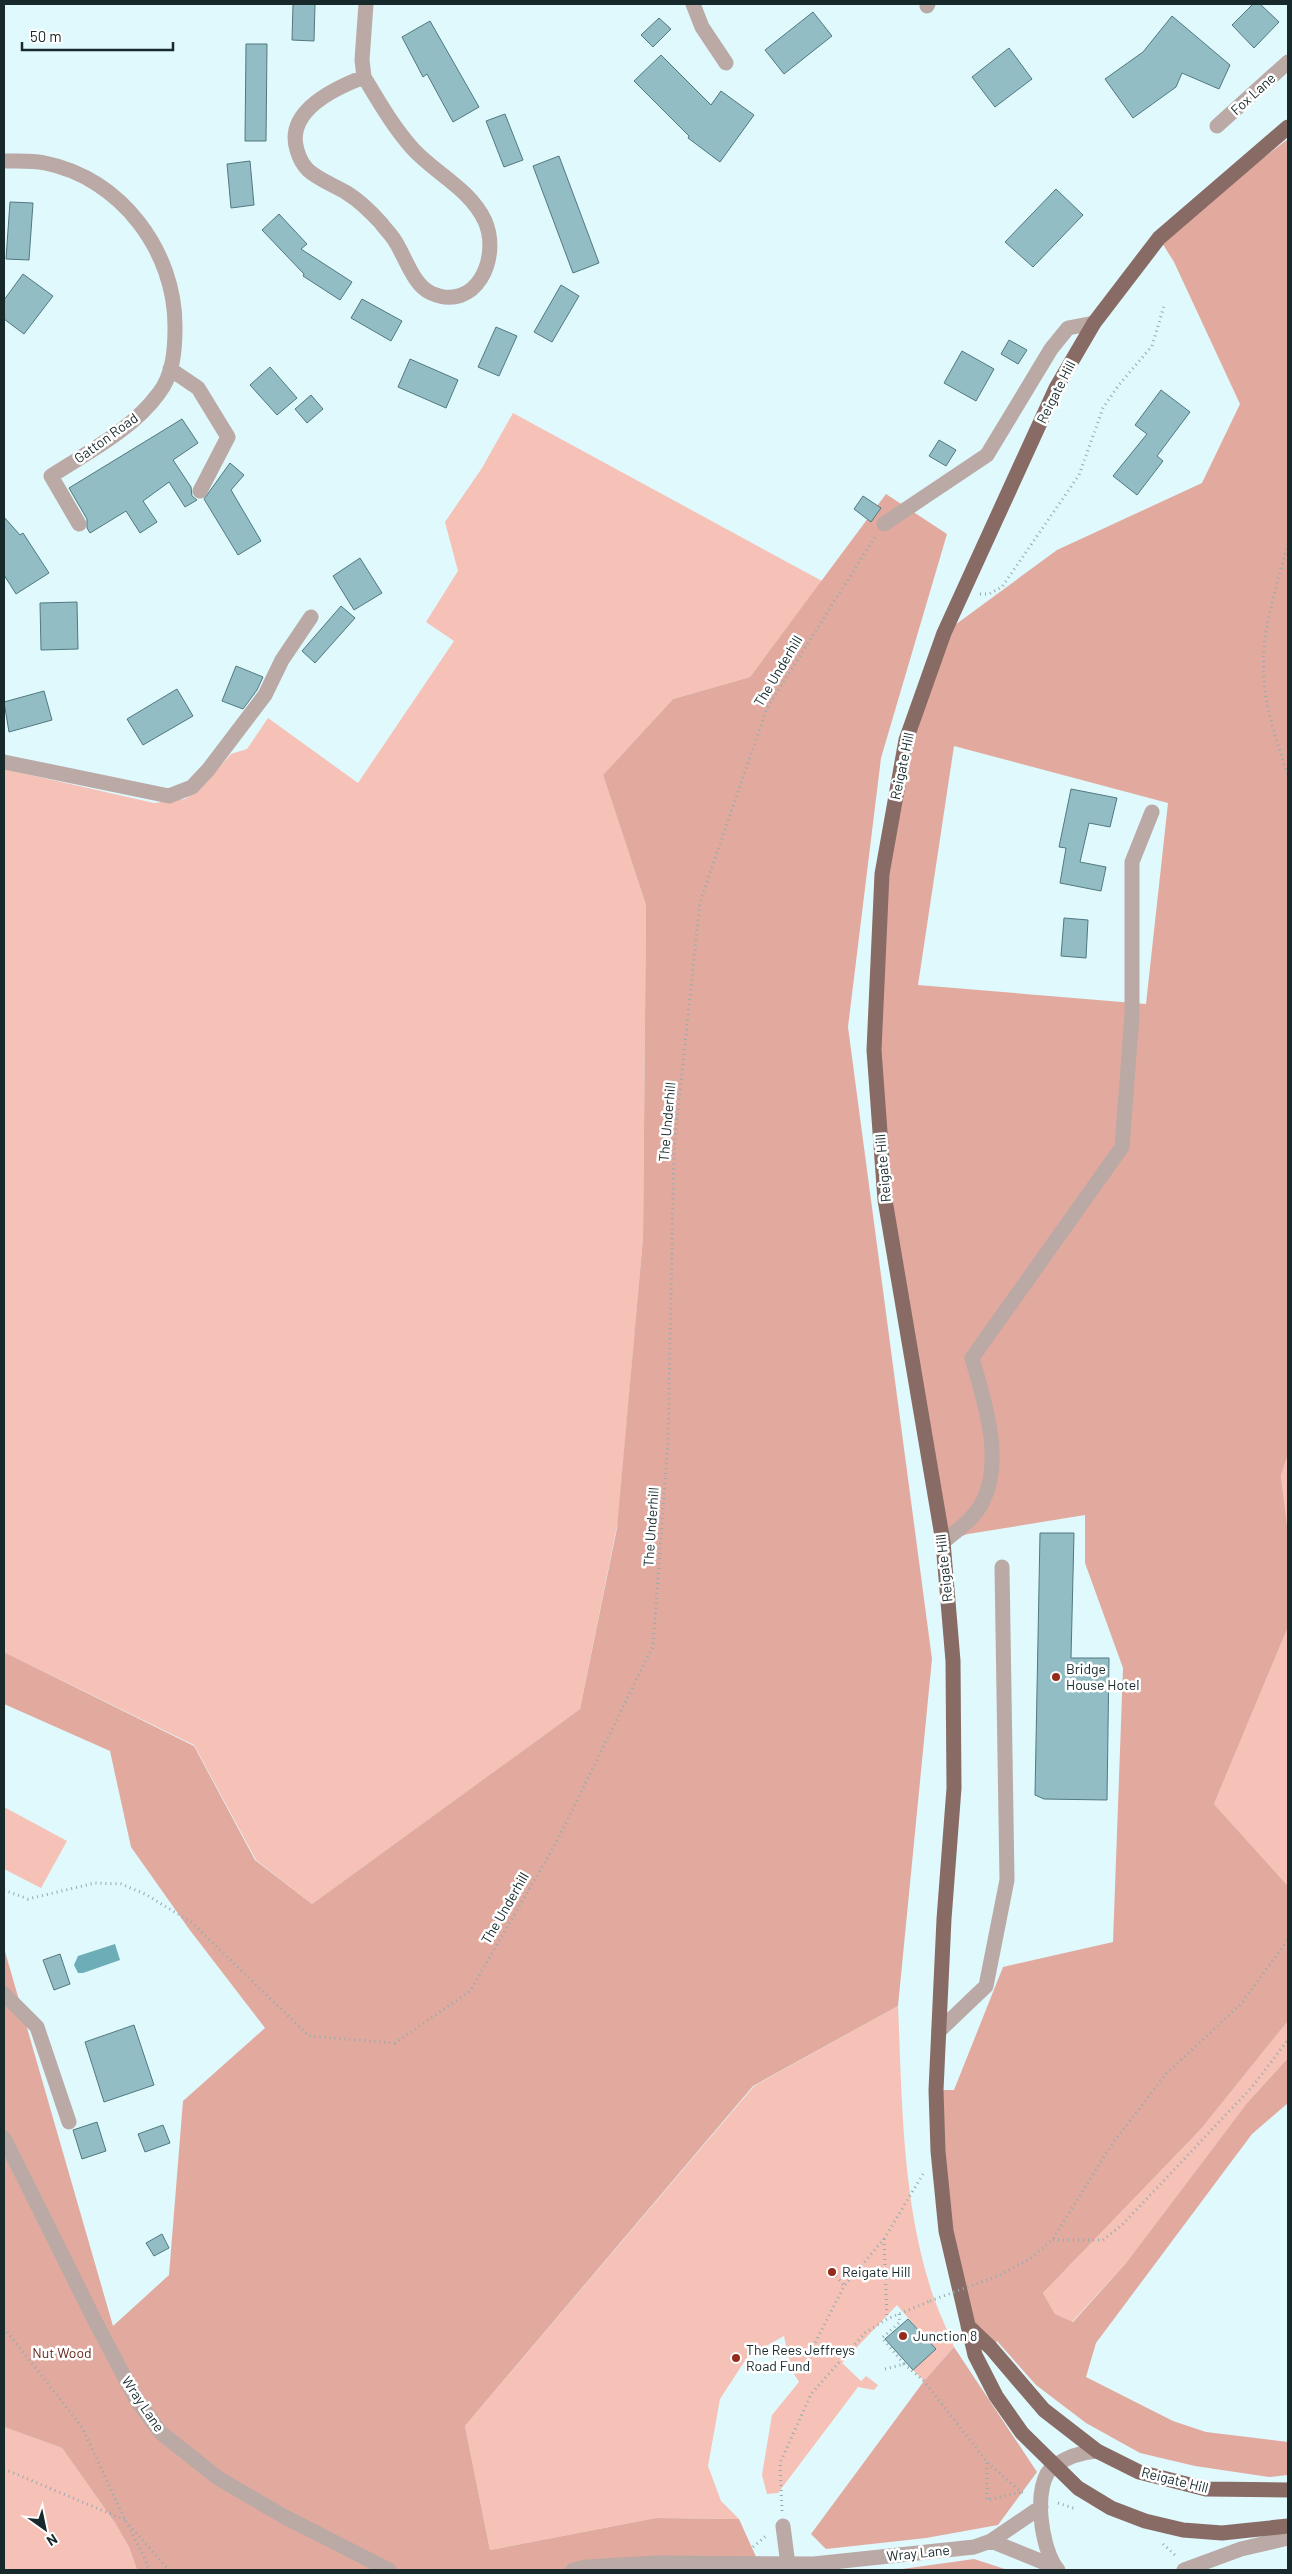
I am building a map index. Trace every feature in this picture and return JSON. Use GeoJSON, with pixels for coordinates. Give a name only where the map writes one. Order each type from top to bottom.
{"type":"FeatureCollection","features":[{"type":"Feature","properties":{"kind":"main road","name":"Reigate Hill"},"geometry":{"type":"LineString","coordinates":[[1288,127],[1159,238],[1094,323],[1056,388],[944,633],[906,740],[882,874],[874,1050],[885,1200],[942,1542],[953,1661],[954,1788],[944,1918],[936,2090],[938,2151],[946,2232],[975,2355],[996,2396],[1022,2433],[1053,2466],[1078,2488],[1111,2508],[1145,2522],[1184,2530],[1222,2533],[1288,2526]]}},
{"type":"Feature","properties":{"kind":"main road","name":"Reigate Hill"},"geometry":{"type":"LineString","coordinates":[[968,2326],[1044,2410],[1097,2451],[1138,2472],[1206,2489],[1288,2490]]}},
{"type":"Feature","properties":{"kind":"street"},"geometry":{"type":"LineString","coordinates":[[364,77],[342,85],[320,99],[304,115],[296,127],[294,142],[299,156],[307,169],[365,206],[395,240],[418,281],[429,293],[444,297],[458,296],[473,288],[485,274],[490,260],[490,242],[485,222],[463,191],[414,149],[382,108],[364,77],[362,60],[366,4]]}},
{"type":"Feature","properties":{"kind":"street"},"geometry":{"type":"LineString","coordinates":[[693,4],[702,27],[726,64]]}},
{"type":"Feature","properties":{"kind":"street","name":"Fox Lane"},"geometry":{"type":"LineString","coordinates":[[1217,126],[1288,62]]}},
{"type":"Feature","properties":{"kind":"street","name":"Gatton Road"},"geometry":{"type":"LineString","coordinates":[[4,161],[44,162],[75,172],[106,189],[129,208],[151,239],[167,272],[176,312],[175,350],[170,369],[160,392],[132,423],[51,476],[79,524]]}},
{"type":"Feature","properties":{"kind":"street"},"geometry":{"type":"LineString","coordinates":[[884,524],[986,455],[1051,349],[1068,328],[1094,323]]}},
{"type":"Feature","properties":{"kind":"street"},"geometry":{"type":"LineString","coordinates":[[170,369],[198,388],[228,437],[200,492]]}},
{"type":"Feature","properties":{"kind":"street"},"geometry":{"type":"LineString","coordinates":[[4,762],[169,796],[192,787],[208,770],[265,695],[282,660],[311,617]]}},
{"type":"Feature","properties":{"kind":"street"},"geometry":{"type":"LineString","coordinates":[[942,1542],[964,1526],[983,1502],[991,1476],[990,1420],[972,1358],[1122,1147],[1132,1015],[1132,862],[1152,812]]}},
{"type":"Feature","properties":{"kind":"street"},"geometry":{"type":"LineString","coordinates":[[939,2031],[986,1986],[1007,1880],[1002,1567]]}},
{"type":"Feature","properties":{"kind":"street"},"geometry":{"type":"LineString","coordinates":[[4,1994],[37,2027],[69,2122]]}},
{"type":"Feature","properties":{"kind":"street","name":"Wray Lane"},"geometry":{"type":"LineString","coordinates":[[4,2138],[98,2327],[136,2398],[160,2432],[218,2478],[285,2517],[389,2570]]}},
{"type":"Feature","properties":{"kind":"street"},"geometry":{"type":"LineString","coordinates":[[1056,2569],[1041,2534],[1041,2507],[1047,2475],[1053,2466],[1082,2452],[1097,2451]]}},
{"type":"Feature","properties":{"kind":"street","name":"Wray Lane"},"geometry":{"type":"LineString","coordinates":[[574,2570],[586,2567],[656,2563],[788,2565],[974,2547],[992,2541],[1041,2507]]}},
{"type":"Feature","properties":{"kind":"street"},"geometry":{"type":"LineString","coordinates":[[783,2526],[788,2565]]}},
{"type":"Feature","properties":{"kind":"street"},"geometry":{"type":"LineString","coordinates":[[1184,2570],[1241,2548],[1288,2538]]}},
{"type":"Feature","properties":{"kind":"street"},"geometry":{"type":"LineString","coordinates":[[992,2541],[1056,2569]]}},
{"type":"Feature","properties":{"kind":"path"},"geometry":{"type":"LineString","coordinates":[[962,594],[989,594],[1002,587],[1017,567],[1079,475],[1103,408],[1118,386],[1152,346],[1164,306]]}},
{"type":"Feature","properties":{"kind":"path","name":"The Underhill"},"geometry":{"type":"LineString","coordinates":[[4,1890],[28,1899],[95,1883],[121,1884],[146,1894],[191,1922],[309,2036],[395,2043],[470,1991],[556,1844],[653,1646],[668,1442],[674,1148],[700,902],[767,708],[884,524]]}},
{"type":"Feature","properties":{"kind":"path"},"geometry":{"type":"LineString","coordinates":[[1288,544],[1266,637],[1264,680],[1272,725],[1288,777]]}},
{"type":"Feature","properties":{"kind":"path"},"geometry":{"type":"LineString","coordinates":[[783,2526],[780,2463],[811,2394],[865,2333],[887,2319],[1000,2275],[1031,2258],[1052,2240],[1112,2144],[1166,2074],[1241,2004],[1288,1940]]}},
{"type":"Feature","properties":{"kind":"path"},"geometry":{"type":"LineString","coordinates":[[1052,2240],[1103,2240],[1122,2225],[1252,2087],[1288,2040]]}},
{"type":"Feature","properties":{"kind":"path"},"geometry":{"type":"LineString","coordinates":[[813,2346],[844,2286],[884,2239],[938,2151]]}},
{"type":"Feature","properties":{"kind":"path"},"geometry":{"type":"LineString","coordinates":[[884,2239],[887,2319]]}},
{"type":"Feature","properties":{"kind":"path"},"geometry":{"type":"LineString","coordinates":[[836,2276],[844,2286]]}},
{"type":"Feature","properties":{"kind":"path"},"geometry":{"type":"LineString","coordinates":[[899,2314],[900,2322],[882,2338],[904,2364],[924,2381],[987,2462],[1021,2492],[987,2500],[987,2462]]}},
{"type":"Feature","properties":{"kind":"path"},"geometry":{"type":"LineString","coordinates":[[4,2328],[82,2427],[145,2559],[148,2570]]}},
{"type":"Feature","properties":{"kind":"path"},"geometry":{"type":"LineString","coordinates":[[885,2369],[904,2364]]}},
{"type":"Feature","properties":{"kind":"path"},"geometry":{"type":"LineString","coordinates":[[4,2469],[125,2520],[169,2570]]}},
{"type":"Feature","properties":{"kind":"shaded area"},"geometry":{"type":"Polygon","coordinates":[[[513,413],[822,581],[750,677],[673,699],[603,775],[646,905],[643,1238],[618,1521],[580,1709],[312,1904],[256,1860],[194,1745],[4,1652],[4,769],[154,803],[185,799],[201,788],[231,754],[247,749],[268,718],[358,783],[454,641],[426,622],[458,571],[445,522],[482,468],[513,413]]]}},
{"type":"Feature","properties":{"kind":"shaded area"},"geometry":{"type":"Polygon","coordinates":[[[1288,1454],[1288,1533],[1281,1476],[1288,1454]]]}},
{"type":"Feature","properties":{"kind":"shaded area"},"geometry":{"type":"Polygon","coordinates":[[[1288,1627],[1288,1886],[1214,1804],[1288,1627]]]}},
{"type":"Feature","properties":{"kind":"shaded area"},"geometry":{"type":"Polygon","coordinates":[[[4,1807],[67,1841],[41,1888],[4,1869],[4,1807]]]}},
{"type":"Feature","properties":{"kind":"shaded area"},"geometry":{"type":"Polygon","coordinates":[[[898,2006],[902,2111],[913,2215],[931,2291],[954,2347],[924,2381],[913,2370],[935,2349],[897,2305],[842,2363],[861,2381],[866,2376],[878,2385],[874,2390],[858,2387],[778,2493],[767,2494],[762,2475],[772,2415],[799,2382],[791,2369],[784,2336],[748,2356],[720,2399],[708,2466],[721,2501],[739,2519],[656,2518],[490,2550],[465,2426],[754,2086],[898,2006]]]}},
{"type":"Feature","properties":{"kind":"shaded area"},"geometry":{"type":"Polygon","coordinates":[[[1288,2021],[1288,2058],[1247,2103],[1126,2263],[1072,2322],[1055,2314],[1043,2293],[1201,2129],[1288,2021]]]}},
{"type":"Feature","properties":{"kind":"shaded area"},"geometry":{"type":"Polygon","coordinates":[[[4,2427],[62,2448],[115,2523],[129,2547],[137,2570],[4,2570],[4,2427]]]}},
{"type":"Feature","properties":{"kind":"green space"},"geometry":{"type":"Polygon","coordinates":[[[1288,139],[1288,1454],[1281,1476],[1288,1533],[1288,1627],[1214,1804],[1288,1886],[1288,2021],[1201,2129],[1043,2293],[1055,2314],[1073,2322],[1126,2263],[1247,2103],[1288,2058],[1288,2103],[1252,2134],[1096,2343],[1086,2377],[1173,2421],[1206,2432],[1288,2442],[1288,2475],[1269,2477],[1195,2466],[1140,2453],[1086,2423],[1036,2385],[997,2341],[991,2348],[968,2326],[946,2231],[936,2090],[954,2090],[1003,1967],[1113,1942],[1123,1668],[1085,1563],[1085,1515],[968,1534],[943,1542],[885,1200],[876,975],[906,740],[944,633],[1057,550],[1202,483],[1240,404],[1174,262],[1159,238],[1288,139]],[[954,746],[918,985],[1146,1004],[1168,803],[954,746]]]}},
{"type":"Feature","properties":{"kind":"green space","name":"Nut Wood"},"geometry":{"type":"Polygon","coordinates":[[[886,494],[947,534],[881,758],[848,1027],[932,1659],[898,2006],[753,2086],[465,2426],[490,2550],[656,2518],[739,2519],[762,2570],[137,2570],[129,2547],[115,2523],[62,2448],[4,2427],[4,1948],[113,2326],[169,2275],[183,2101],[265,2028],[189,1929],[131,1847],[110,1751],[4,1704],[4,1652],[194,1746],[255,1860],[312,1904],[580,1709],[617,1528],[643,1238],[646,905],[603,775],[673,699],[750,677],[886,494]]]}},
{"type":"Feature","properties":{"kind":"green space"},"geometry":{"type":"Polygon","coordinates":[[[954,2347],[1037,2472],[998,2525],[926,2538],[826,2549],[811,2534],[924,2381],[954,2347]]]}},
{"type":"Feature","properties":{"kind":"green space"},"geometry":{"type":"Polygon","coordinates":[[[974,2559],[1008,2570],[895,2570],[974,2559]]]}},
{"type":"Feature","properties":{"kind":"water"},"geometry":{"type":"Polygon","coordinates":[[[115,1944],[120,1960],[78,1973],[74,1965],[78,1956],[115,1944]]]}},
{"type":"Feature","properties":{"kind":"building"},"geometry":{"type":"Polygon","coordinates":[[[293,4],[315,4],[314,41],[292,40],[293,4]]]}},
{"type":"Feature","properties":{"kind":"building"},"geometry":{"type":"Polygon","coordinates":[[[1253,4],[1260,4],[1279,22],[1254,48],[1232,25],[1253,4]]]}},
{"type":"Feature","properties":{"kind":"building"},"geometry":{"type":"Polygon","coordinates":[[[813,12],[832,36],[784,74],[765,50],[813,12]]]}},
{"type":"Feature","properties":{"kind":"building"},"geometry":{"type":"Polygon","coordinates":[[[1172,16],[1230,65],[1219,89],[1182,73],[1176,87],[1133,118],[1105,79],[1143,52],[1172,16]]]}},
{"type":"Feature","properties":{"kind":"building"},"geometry":{"type":"Polygon","coordinates":[[[659,18],[671,29],[653,47],[641,35],[659,18]]]}},
{"type":"Feature","properties":{"kind":"building"},"geometry":{"type":"Polygon","coordinates":[[[430,21],[479,107],[453,122],[427,74],[423,77],[402,37],[430,21]]]}},
{"type":"Feature","properties":{"kind":"building"},"geometry":{"type":"Polygon","coordinates":[[[246,44],[267,44],[266,141],[245,141],[246,44]]]}},
{"type":"Feature","properties":{"kind":"building"},"geometry":{"type":"Polygon","coordinates":[[[1009,48],[1032,79],[995,107],[972,77],[1009,48]]]}},
{"type":"Feature","properties":{"kind":"building"},"geometry":{"type":"Polygon","coordinates":[[[661,55],[711,105],[721,91],[754,115],[720,162],[688,138],[689,136],[634,81],[661,55]]]}},
{"type":"Feature","properties":{"kind":"building"},"geometry":{"type":"Polygon","coordinates":[[[505,114],[523,160],[504,167],[486,121],[505,114]]]}},
{"type":"Feature","properties":{"kind":"building"},"geometry":{"type":"Polygon","coordinates":[[[559,156],[599,263],[573,273],[533,166],[559,156]]]}},
{"type":"Feature","properties":{"kind":"building"},"geometry":{"type":"Polygon","coordinates":[[[250,161],[254,205],[231,208],[227,164],[250,161]]]}},
{"type":"Feature","properties":{"kind":"building"},"geometry":{"type":"Polygon","coordinates":[[[1056,189],[1083,215],[1033,267],[1005,242],[1056,189]]]}},
{"type":"Feature","properties":{"kind":"building"},"geometry":{"type":"Polygon","coordinates":[[[10,202],[33,203],[29,260],[6,259],[10,202]]]}},
{"type":"Feature","properties":{"kind":"building"},"geometry":{"type":"Polygon","coordinates":[[[279,214],[307,244],[301,249],[352,282],[340,300],[303,276],[304,274],[262,230],[279,214]]]}},
{"type":"Feature","properties":{"kind":"building"},"geometry":{"type":"Polygon","coordinates":[[[23,274],[53,296],[24,334],[4,319],[4,300],[23,274]]]}},
{"type":"Feature","properties":{"kind":"building"},"geometry":{"type":"Polygon","coordinates":[[[561,285],[579,296],[552,342],[534,332],[561,285]]]}},
{"type":"Feature","properties":{"kind":"building"},"geometry":{"type":"Polygon","coordinates":[[[362,299],[402,321],[391,341],[351,318],[362,299]]]}},
{"type":"Feature","properties":{"kind":"building"},"geometry":{"type":"Polygon","coordinates":[[[496,327],[517,336],[499,376],[478,367],[496,327]]]}},
{"type":"Feature","properties":{"kind":"building"},"geometry":{"type":"Polygon","coordinates":[[[1009,340],[1027,350],[1018,364],[1001,354],[1009,340]]]}},
{"type":"Feature","properties":{"kind":"building"},"geometry":{"type":"Polygon","coordinates":[[[962,351],[994,369],[976,401],[944,383],[962,351]]]}},
{"type":"Feature","properties":{"kind":"building"},"geometry":{"type":"Polygon","coordinates":[[[410,359],[458,380],[446,408],[398,387],[410,359]]]}},
{"type":"Feature","properties":{"kind":"building"},"geometry":{"type":"Polygon","coordinates":[[[270,367],[297,398],[277,415],[250,385],[270,367]]]}},
{"type":"Feature","properties":{"kind":"building"},"geometry":{"type":"Polygon","coordinates":[[[1161,390],[1190,412],[1157,456],[1163,461],[1137,495],[1113,476],[1147,434],[1135,425],[1161,390]]]}},
{"type":"Feature","properties":{"kind":"building"},"geometry":{"type":"Polygon","coordinates":[[[311,395],[323,409],[307,423],[295,409],[311,395]]]}},
{"type":"Feature","properties":{"kind":"building"},"geometry":{"type":"Polygon","coordinates":[[[182,419],[198,443],[173,460],[191,487],[192,496],[197,500],[185,507],[169,482],[143,501],[157,522],[140,533],[126,511],[90,533],[87,528],[87,519],[69,488],[182,419]]]}},
{"type":"Feature","properties":{"kind":"building"},"geometry":{"type":"Polygon","coordinates":[[[939,440],[956,450],[946,466],[929,456],[939,440]]]}},
{"type":"Feature","properties":{"kind":"building"},"geometry":{"type":"Polygon","coordinates":[[[230,463],[244,475],[231,490],[261,541],[238,555],[204,499],[230,463]]]}},
{"type":"Feature","properties":{"kind":"building"},"geometry":{"type":"Polygon","coordinates":[[[863,496],[881,508],[871,522],[854,509],[863,496]]]}},
{"type":"Feature","properties":{"kind":"building"},"geometry":{"type":"Polygon","coordinates":[[[4,517],[20,535],[23,533],[49,573],[16,594],[4,575],[4,517]]]}},
{"type":"Feature","properties":{"kind":"building"},"geometry":{"type":"Polygon","coordinates":[[[360,558],[382,593],[354,610],[333,576],[360,558]]]}},
{"type":"Feature","properties":{"kind":"building"},"geometry":{"type":"Polygon","coordinates":[[[77,602],[78,649],[41,650],[40,603],[77,602]]]}},
{"type":"Feature","properties":{"kind":"building"},"geometry":{"type":"Polygon","coordinates":[[[341,606],[355,618],[315,663],[302,651],[341,606]]]}},
{"type":"Feature","properties":{"kind":"building"},"geometry":{"type":"Polygon","coordinates":[[[236,666],[263,677],[257,690],[243,709],[222,701],[236,666]]]}},
{"type":"Feature","properties":{"kind":"building"},"geometry":{"type":"Polygon","coordinates":[[[177,689],[193,716],[143,745],[127,719],[177,689]]]}},
{"type":"Feature","properties":{"kind":"building"},"geometry":{"type":"Polygon","coordinates":[[[44,691],[52,720],[9,732],[4,702],[44,691]]]}},
{"type":"Feature","properties":{"kind":"building"},"geometry":{"type":"Polygon","coordinates":[[[1071,789],[1117,798],[1110,827],[1089,823],[1080,862],[1106,867],[1101,891],[1060,883],[1066,848],[1059,847],[1071,789]]]}},
{"type":"Feature","properties":{"kind":"building"},"geometry":{"type":"Polygon","coordinates":[[[1064,918],[1088,920],[1086,958],[1061,956],[1064,918]]]}},
{"type":"Feature","properties":{"kind":"building"},"geometry":{"type":"Polygon","coordinates":[[[1040,1533],[1074,1533],[1071,1658],[1109,1658],[1107,1800],[1044,1799],[1035,1795],[1040,1533]]]}},
{"type":"Feature","properties":{"kind":"building"},"geometry":{"type":"Polygon","coordinates":[[[60,1954],[70,1984],[54,1990],[43,1960],[60,1954]]]}},
{"type":"Feature","properties":{"kind":"building"},"geometry":{"type":"Polygon","coordinates":[[[134,2025],[154,2085],[104,2102],[85,2042],[134,2025]]]}},
{"type":"Feature","properties":{"kind":"building"},"geometry":{"type":"Polygon","coordinates":[[[97,2122],[106,2151],[82,2159],[73,2130],[97,2122]]]}},
{"type":"Feature","properties":{"kind":"building"},"geometry":{"type":"Polygon","coordinates":[[[163,2125],[170,2143],[145,2152],[138,2134],[163,2125]]]}},
{"type":"Feature","properties":{"kind":"building"},"geometry":{"type":"Polygon","coordinates":[[[162,2234],[169,2248],[154,2256],[146,2243],[162,2234]]]}},
{"type":"Feature","properties":{"kind":"building"},"geometry":{"type":"Polygon","coordinates":[[[908,2319],[936,2349],[913,2370],[885,2339],[908,2319]]]}},
{"type":"Feature","properties":{"kind":"place","name":"Bridge House Hotel"},"geometry":{"type":"Point","coordinates":[1056,1677]}},
{"type":"Feature","properties":{"kind":"place","name":"Reigate Hill"},"geometry":{"type":"Point","coordinates":[832,2272]}},
{"type":"Feature","properties":{"kind":"place","name":"Junction 8"},"geometry":{"type":"Point","coordinates":[903,2336]}},
{"type":"Feature","properties":{"kind":"place","name":"The Rees Jeffreys Road Fund"},"geometry":{"type":"Point","coordinates":[736,2358]}}]}
